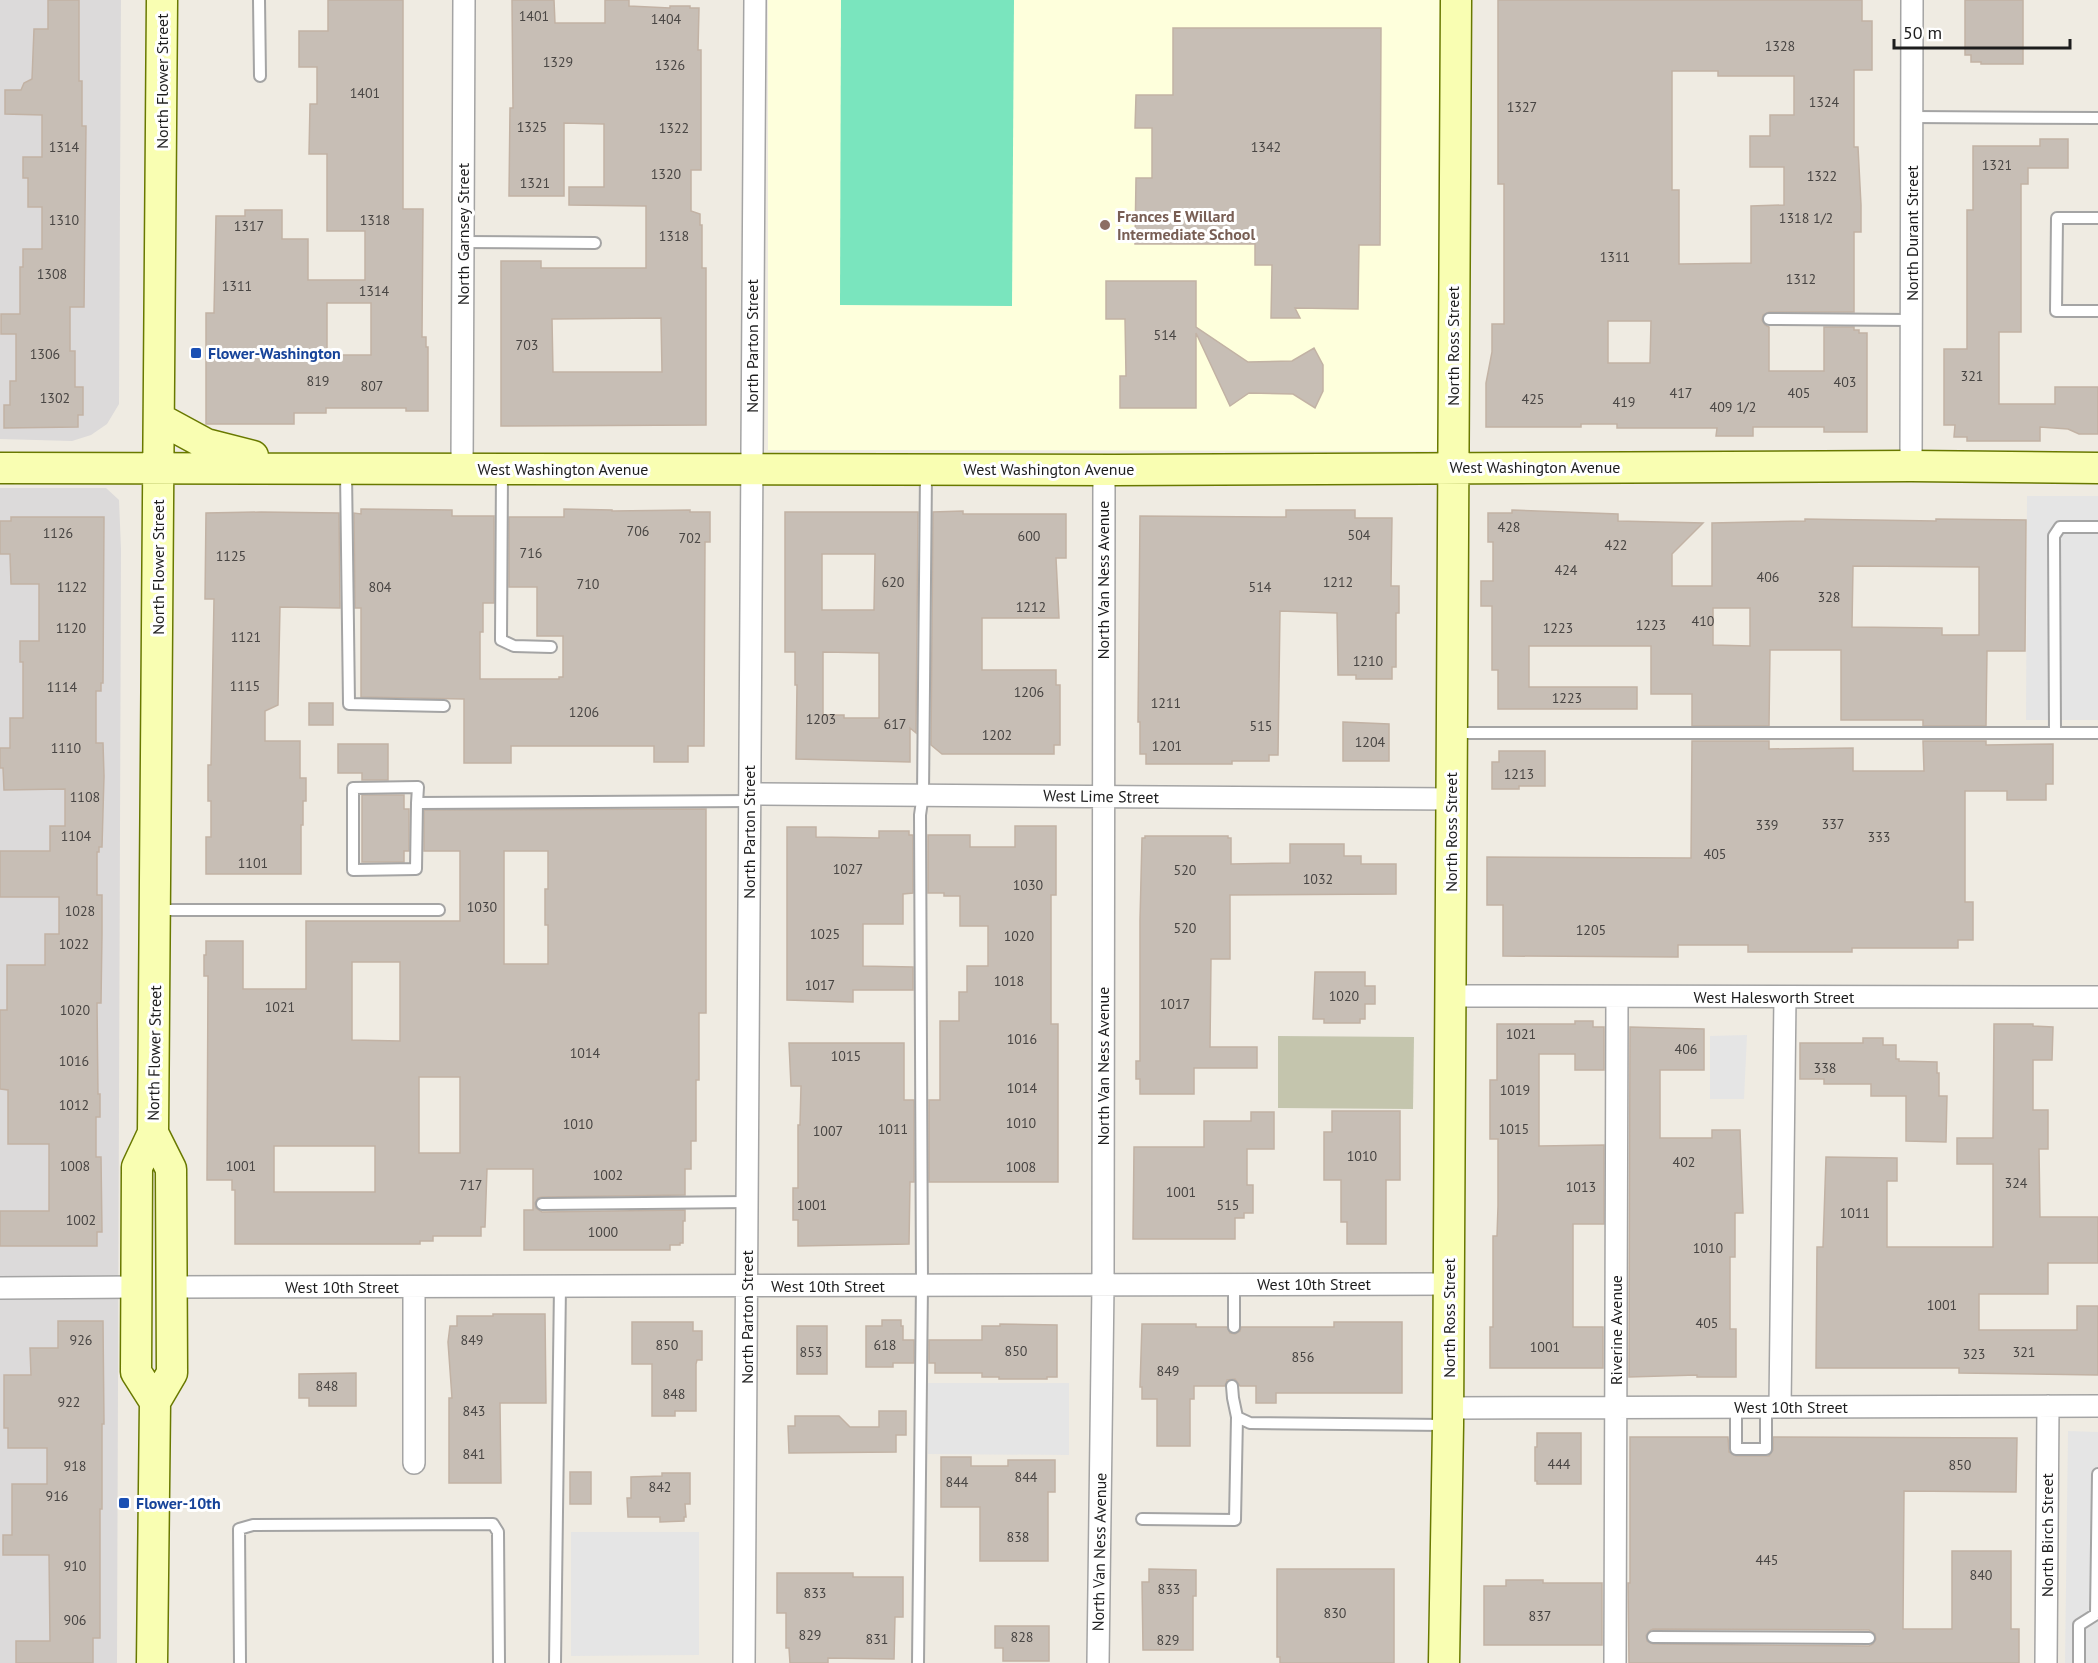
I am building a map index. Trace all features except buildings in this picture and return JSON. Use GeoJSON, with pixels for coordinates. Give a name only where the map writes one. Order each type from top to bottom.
{"type":"FeatureCollection","features":[{"type":"Feature","properties":{"kind":"street","name":"North Flower Street"},"geometry":{"type":"LineString","coordinates":[[155,1402],[136,1372],[135,1287],[137,1167],[153,1133],[162,0]]}},
{"type":"Feature","properties":{"kind":"street","name":"North Garnsey Street"},"geometry":{"type":"LineString","coordinates":[[462,469],[464,0]]}},
{"type":"Feature","properties":{"kind":"street","name":"North Parton Street"},"geometry":{"type":"LineString","coordinates":[[744,1663],[754,0]]}},
{"type":"Feature","properties":{"kind":"street","name":"North Ross Street"},"geometry":{"type":"LineString","coordinates":[[1444,1663],[1449,1284],[1456,0]]}},
{"type":"Feature","properties":{"kind":"street","name":"North Durant Street"},"geometry":{"type":"LineString","coordinates":[[1911,466],[1912,0]]}},
{"type":"Feature","properties":{"kind":"street"},"geometry":{"type":"LineString","coordinates":[[160,418],[215,448],[300,468]]}},
{"type":"Feature","properties":{"kind":"street","name":"West Washington Avenue"},"geometry":{"type":"LineString","coordinates":[[0,468],[1104,470],[1911,466],[2098,468]]}},
{"type":"Feature","properties":{"kind":"street","name":"North Van Ness Avenue"},"geometry":{"type":"LineString","coordinates":[[1098,1663],[1103,1285],[1104,470]]}},
{"type":"Feature","properties":{"kind":"street","name":"West Lime Street"},"geometry":{"type":"LineString","coordinates":[[750,798],[923,795],[1452,799]]}},
{"type":"Feature","properties":{"kind":"street","name":"West Halesworth Street"},"geometry":{"type":"LineString","coordinates":[[1451,996],[2098,997]]}},
{"type":"Feature","properties":{"kind":"street","name":"Riverine Avenue"},"geometry":{"type":"LineString","coordinates":[[1615,1663],[1617,997]]}},
{"type":"Feature","properties":{"kind":"street"},"geometry":{"type":"LineString","coordinates":[[1773,1407],[1785,997]]}},
{"type":"Feature","properties":{"kind":"street","name":"North Flower Street"},"geometry":{"type":"LineString","coordinates":[[152,1663],[155,1402],[172,1373],[171,1169],[153,1133]]}},
{"type":"Feature","properties":{"kind":"street","name":"West 10th Street"},"geometry":{"type":"LineString","coordinates":[[171,1287],[1449,1284]]}},
{"type":"Feature","properties":{"kind":"street"},"geometry":{"type":"LineString","coordinates":[[0,1288],[135,1287]]}},
{"type":"Feature","properties":{"kind":"street"},"geometry":{"type":"LineString","coordinates":[[414,1287],[414,1463]]}},
{"type":"Feature","properties":{"kind":"street","name":"North Birch Street"},"geometry":{"type":"LineString","coordinates":[[2046,1663],[2048,1406]]}},
{"type":"Feature","properties":{"kind":"street","name":"West 10th Street"},"geometry":{"type":"LineString","coordinates":[[1448,1416],[1616,1408],[2098,1406]]}},
{"type":"Feature","properties":{"kind":"lane"},"geometry":{"type":"LineString","coordinates":[[259,0],[260,76]]}},
{"type":"Feature","properties":{"kind":"lane"},"geometry":{"type":"LineString","coordinates":[[1912,117],[2098,118]]}},
{"type":"Feature","properties":{"kind":"lane"},"geometry":{"type":"LineString","coordinates":[[2098,218],[2057,218],[2056,311],[2098,311]]}},
{"type":"Feature","properties":{"kind":"lane"},"geometry":{"type":"LineString","coordinates":[[463,242],[595,243]]}},
{"type":"Feature","properties":{"kind":"lane"},"geometry":{"type":"LineString","coordinates":[[1769,319],[1911,320]]}},
{"type":"Feature","properties":{"kind":"lane"},"geometry":{"type":"LineString","coordinates":[[346,468],[349,705],[444,706]]}},
{"type":"Feature","properties":{"kind":"lane"},"geometry":{"type":"LineString","coordinates":[[502,468],[501,640],[514,646],[551,647]]}},
{"type":"Feature","properties":{"kind":"lane"},"geometry":{"type":"LineString","coordinates":[[918,1663],[922,1285],[920,815],[923,795],[926,470]]}},
{"type":"Feature","properties":{"kind":"lane"},"geometry":{"type":"LineString","coordinates":[[2055,733],[2054,536],[2060,527],[2098,527]]}},
{"type":"Feature","properties":{"kind":"lane"},"geometry":{"type":"LineString","coordinates":[[1452,733],[2098,733]]}},
{"type":"Feature","properties":{"kind":"lane"},"geometry":{"type":"LineString","coordinates":[[418,787],[417,803],[416,869],[353,870],[353,788],[418,787]]}},
{"type":"Feature","properties":{"kind":"lane"},"geometry":{"type":"LineString","coordinates":[[417,803],[750,798]]}},
{"type":"Feature","properties":{"kind":"lane"},"geometry":{"type":"LineString","coordinates":[[155,910],[439,910]]}},
{"type":"Feature","properties":{"kind":"lane"},"geometry":{"type":"LineString","coordinates":[[542,1204],[747,1202]]}},
{"type":"Feature","properties":{"kind":"lane"},"geometry":{"type":"LineString","coordinates":[[1234,1284],[1234,1327]]}},
{"type":"Feature","properties":{"kind":"lane"},"geometry":{"type":"LineString","coordinates":[[555,1663],[560,1286]]}},
{"type":"Feature","properties":{"kind":"lane"},"geometry":{"type":"LineString","coordinates":[[1142,1519],[1235,1520],[1237,1417],[1232,1386]]}},
{"type":"Feature","properties":{"kind":"lane"},"geometry":{"type":"LineString","coordinates":[[1736,1407],[1736,1449],[1766,1449],[1773,1407]]}},
{"type":"Feature","properties":{"kind":"lane"},"geometry":{"type":"LineString","coordinates":[[1237,1417],[1250,1423],[1448,1416]]}},
{"type":"Feature","properties":{"kind":"lane"},"geometry":{"type":"LineString","coordinates":[[2079,1663],[2079,1625],[2097,1613],[2098,1474]]}},
{"type":"Feature","properties":{"kind":"lane"},"geometry":{"type":"LineString","coordinates":[[240,1663],[239,1529],[253,1525],[493,1524],[498,1532],[499,1663]]}},
{"type":"Feature","properties":{"kind":"lane"},"geometry":{"type":"LineString","coordinates":[[1653,1637],[1869,1638]]}},
{"type":"Feature","properties":{"kind":"shaded area"},"geometry":{"type":"Polygon","coordinates":[[[0,0],[121,0],[119,404],[107,424],[91,435],[72,441],[0,439],[0,0]]]}},
{"type":"Feature","properties":{"kind":"shaded area","name":"Frances E Willard Intermediate School"},"geometry":{"type":"Polygon","coordinates":[[[768,0],[1441,0],[1441,451],[768,450],[768,0]]]}},
{"type":"Feature","properties":{"kind":"shaded area"},"geometry":{"type":"Polygon","coordinates":[[[0,488],[106,488],[119,500],[121,549],[117,1663],[0,1663],[0,488]]]}},
{"type":"Feature","properties":{"kind":"shaded area"},"geometry":{"type":"Polygon","coordinates":[[[2027,496],[2098,496],[2098,720],[2026,720],[2027,496]]]}},
{"type":"Feature","properties":{"kind":"shaded area"},"geometry":{"type":"Polygon","coordinates":[[[1747,1035],[1744,1099],[1710,1099],[1710,1036],[1747,1035]]]}},
{"type":"Feature","properties":{"kind":"shaded area"},"geometry":{"type":"Polygon","coordinates":[[[1278,1036],[1414,1037],[1413,1109],[1278,1108],[1278,1036]]]}},
{"type":"Feature","properties":{"kind":"shaded area"},"geometry":{"type":"Polygon","coordinates":[[[928,1383],[1069,1383],[1069,1455],[928,1454],[928,1383]]]}},
{"type":"Feature","properties":{"kind":"shaded area"},"geometry":{"type":"Polygon","coordinates":[[[2068,1431],[2098,1432],[2098,1663],[2065,1663],[2068,1431]]]}},
{"type":"Feature","properties":{"kind":"shaded area"},"geometry":{"type":"Polygon","coordinates":[[[571,1532],[699,1532],[699,1655],[571,1656],[571,1532]]]}},
{"type":"Feature","properties":{"kind":"green space"},"geometry":{"type":"Polygon","coordinates":[[[841,0],[1014,0],[1012,306],[840,305],[841,0]]]}},
{"type":"Feature","properties":{"kind":"place","name":"Frances E Willard Intermediate School"},"geometry":{"type":"Point","coordinates":[1105,225]}},
{"type":"Feature","properties":{"kind":"place","name":"Flower-Washington"},"geometry":{"type":"Point","coordinates":[196,353]}},
{"type":"Feature","properties":{"kind":"place","name":"Flower-10th"},"geometry":{"type":"Point","coordinates":[124,1503]}}]}
